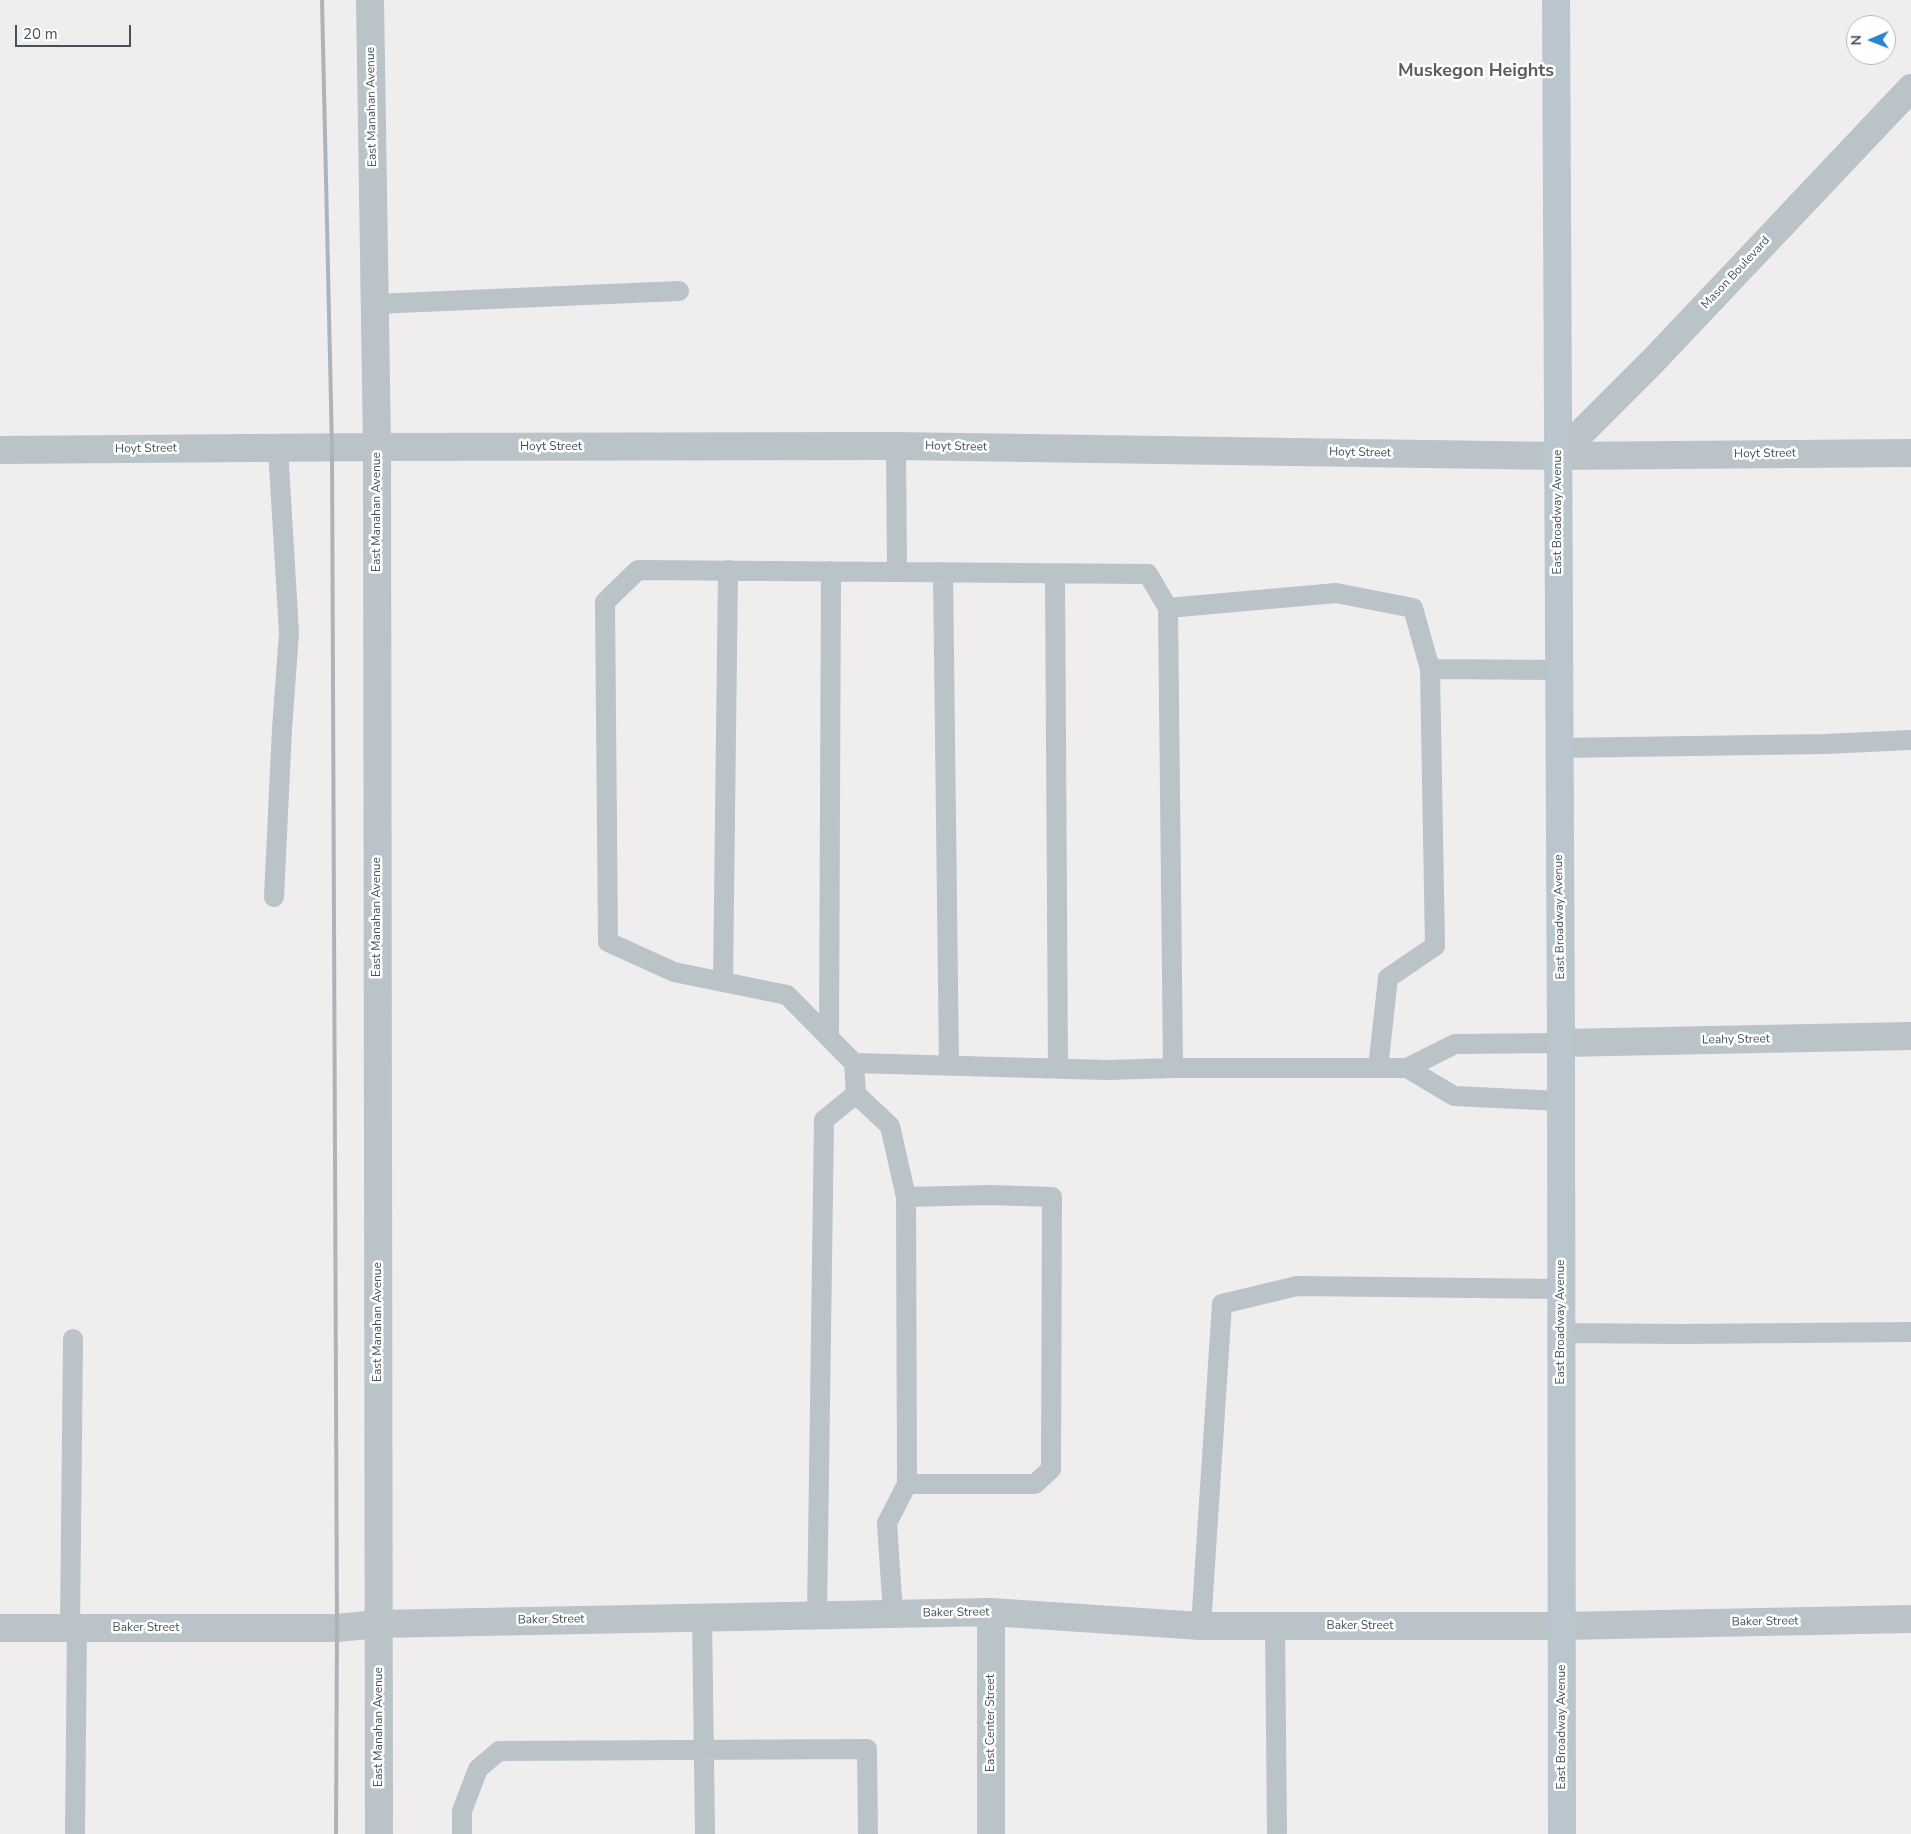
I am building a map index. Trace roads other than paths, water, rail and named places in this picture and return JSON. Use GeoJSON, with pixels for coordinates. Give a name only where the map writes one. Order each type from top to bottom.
{"type":"FeatureCollection","features":[{"type":"Feature","properties":{"kind":"street","name":"East Manahan Avenue"},"geometry":{"type":"LineString","coordinates":[[370,0],[377,447],[379,1834]]}},
{"type":"Feature","properties":{"kind":"street","name":"East Broadway Avenue"},"geometry":{"type":"LineString","coordinates":[[1556,0],[1561,1043],[1562,1834]]}},
{"type":"Feature","properties":{"kind":"street","name":"Mason Boulevard"},"geometry":{"type":"LineString","coordinates":[[1558,456],[1653,361],[1911,88]]}},
{"type":"Feature","properties":{"kind":"street","name":"Hoyt Street"},"geometry":{"type":"LineString","coordinates":[[0,450],[896,446],[1558,456],[1911,453]]}},
{"type":"Feature","properties":{"kind":"street","name":"Leahy Street"},"geometry":{"type":"LineString","coordinates":[[1561,1043],[1911,1036]]}},
{"type":"Feature","properties":{"kind":"street","name":"Baker Street"},"geometry":{"type":"LineString","coordinates":[[0,1628],[337,1628],[378,1624],[990,1612],[1201,1626],[1562,1626],[1911,1619]]}},
{"type":"Feature","properties":{"kind":"street","name":"East Center Street"},"geometry":{"type":"LineString","coordinates":[[990,1612],[991,1834]]}},
{"type":"Feature","properties":{"kind":"lane"},"geometry":{"type":"LineString","coordinates":[[375,304],[679,291]]}},
{"type":"Feature","properties":{"kind":"lane"},"geometry":{"type":"LineString","coordinates":[[896,446],[897,572]]}},
{"type":"Feature","properties":{"kind":"lane"},"geometry":{"type":"LineString","coordinates":[[274,897],[282,728],[289,633],[278,448]]}},
{"type":"Feature","properties":{"kind":"lane"},"geometry":{"type":"LineString","coordinates":[[893,1614],[887,1523],[907,1484],[906,1197],[890,1126],[856,1094],[854,1063],[787,995],[674,972],[608,942],[605,602],[638,570],[1148,574],[1168,608],[1173,1068]]}},
{"type":"Feature","properties":{"kind":"lane"},"geometry":{"type":"LineString","coordinates":[[723,982],[728,570]]}},
{"type":"Feature","properties":{"kind":"lane"},"geometry":{"type":"LineString","coordinates":[[829,1038],[831,572]]}},
{"type":"Feature","properties":{"kind":"lane"},"geometry":{"type":"LineString","coordinates":[[943,572],[950,1066]]}},
{"type":"Feature","properties":{"kind":"lane"},"geometry":{"type":"LineString","coordinates":[[1056,574],[1058,1069]]}},
{"type":"Feature","properties":{"kind":"lane"},"geometry":{"type":"LineString","coordinates":[[1168,608],[1336,593],[1413,608],[1430,669],[1435,946],[1388,978],[1378,1068]]}},
{"type":"Feature","properties":{"kind":"lane"},"geometry":{"type":"LineString","coordinates":[[1430,669],[1559,670]]}},
{"type":"Feature","properties":{"kind":"lane"},"geometry":{"type":"LineString","coordinates":[[1559,748],[1825,744],[1911,740]]}},
{"type":"Feature","properties":{"kind":"lane"},"geometry":{"type":"LineString","coordinates":[[854,1063],[1107,1070],[1173,1068],[1407,1068],[1455,1044],[1561,1043]]}},
{"type":"Feature","properties":{"kind":"lane"},"geometry":{"type":"LineString","coordinates":[[1407,1068],[1454,1096],[1560,1101]]}},
{"type":"Feature","properties":{"kind":"lane"},"geometry":{"type":"LineString","coordinates":[[817,1616],[824,1120],[856,1094]]}},
{"type":"Feature","properties":{"kind":"lane"},"geometry":{"type":"LineString","coordinates":[[906,1197],[990,1195],[1052,1197],[1050,1469],[1035,1484],[907,1484]]}},
{"type":"Feature","properties":{"kind":"lane"},"geometry":{"type":"LineString","coordinates":[[1201,1626],[1222,1304],[1297,1286],[1561,1289]]}},
{"type":"Feature","properties":{"kind":"lane"},"geometry":{"type":"LineString","coordinates":[[1561,1333],[1911,1332]]}},
{"type":"Feature","properties":{"kind":"lane"},"geometry":{"type":"LineString","coordinates":[[73,1339],[75,1834]]}},
{"type":"Feature","properties":{"kind":"lane"},"geometry":{"type":"LineString","coordinates":[[702,1618],[705,1834]]}},
{"type":"Feature","properties":{"kind":"lane"},"geometry":{"type":"LineString","coordinates":[[1275,1626],[1277,1834]]}},
{"type":"Feature","properties":{"kind":"lane"},"geometry":{"type":"LineString","coordinates":[[462,1834],[462,1812],[478,1769],[499,1751],[867,1749],[868,1834]]}},
{"type":"Feature","properties":{"kind":"railway"},"geometry":{"type":"LineString","coordinates":[[322,0],[332,448],[337,1628],[336,1834]]}},
{"type":"Feature","properties":{"kind":"district","name":"Muskegon Heights"},"geometry":{"type":"Point","coordinates":[1476,72]}}]}
